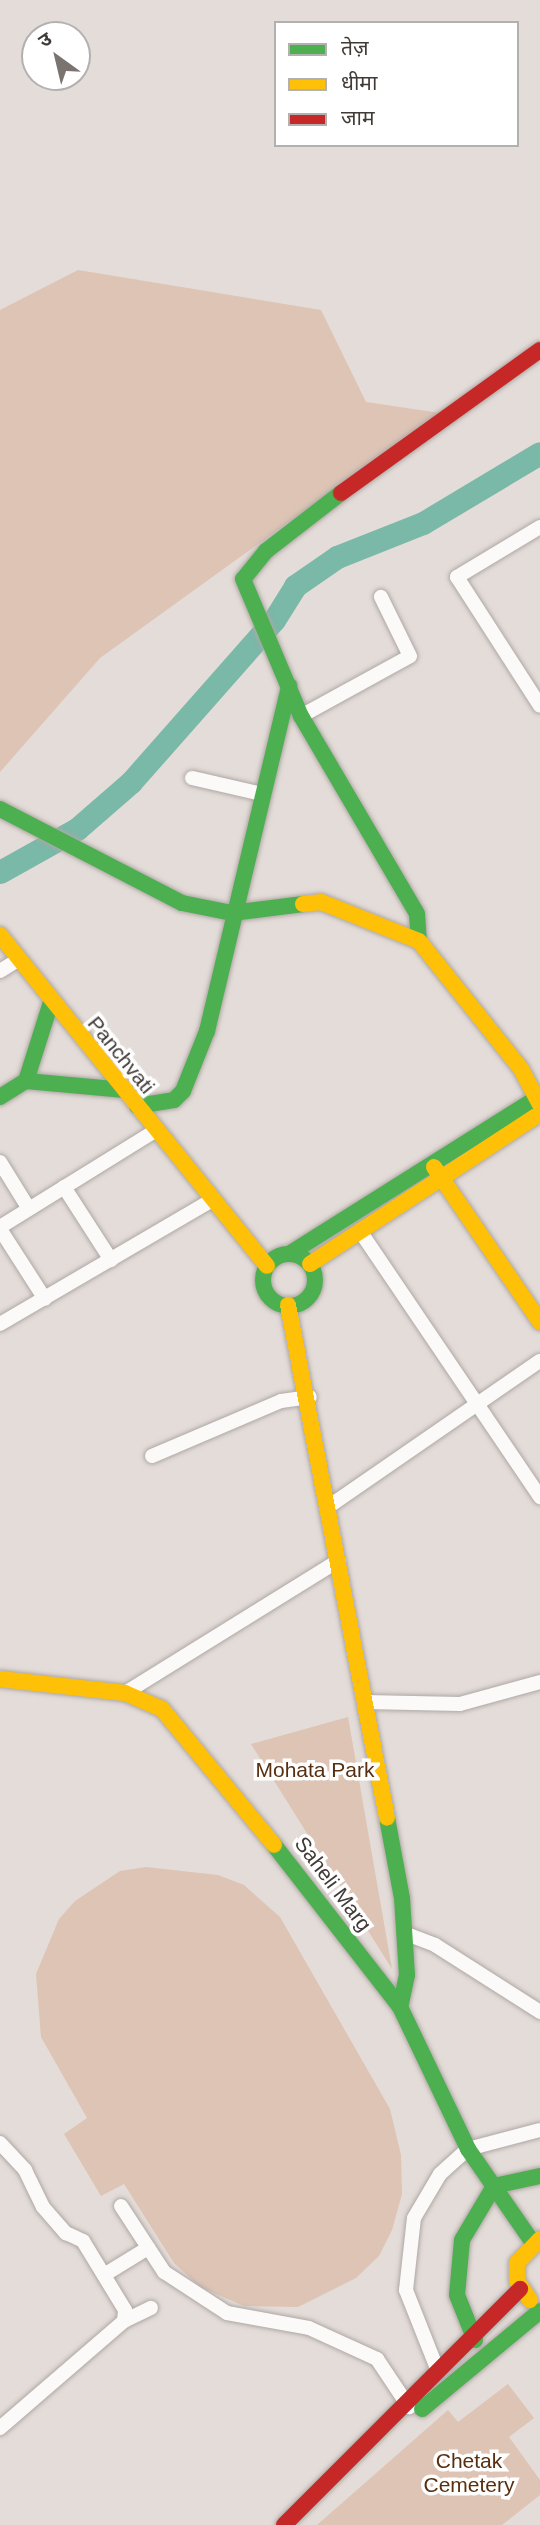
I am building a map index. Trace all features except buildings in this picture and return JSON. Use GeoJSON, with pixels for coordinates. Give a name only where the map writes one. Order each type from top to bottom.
{"type":"FeatureCollection","features":[{"type":"Feature","properties":{"kind":"main road"},"geometry":{"type":"LineString","coordinates":[[419,941],[417,914],[302,716],[269,646],[244,586],[246,572],[266,551],[540,350]]}},
{"type":"Feature","properties":{"kind":"main road"},"geometry":{"type":"LineString","coordinates":[[137,1106],[174,1100],[183,1091],[219,990],[232,913],[289,686]]}},
{"type":"Feature","properties":{"kind":"main road"},"geometry":{"type":"LineString","coordinates":[[2,810],[94,861],[182,903],[232,913],[321,902],[419,941],[514,1059],[539,1103]]}},
{"type":"Feature","properties":{"kind":"main road","name":"Panchvati"},"geometry":{"type":"LineString","coordinates":[[0,934],[51,1002],[125,1090],[209,1202],[267,1266]]}},
{"type":"Feature","properties":{"kind":"main road"},"geometry":{"type":"LineString","coordinates":[[26,1081],[51,1002]]}},
{"type":"Feature","properties":{"kind":"main road"},"geometry":{"type":"LineString","coordinates":[[0,1097],[26,1081],[125,1090]]}},
{"type":"Feature","properties":{"kind":"main road"},"geometry":{"type":"LineString","coordinates":[[400,2007],[407,1975],[404,1933],[365,1702],[310,1397],[288,1306],[266,1292],[267,1266],[539,1103]]}},
{"type":"Feature","properties":{"kind":"main road"},"geometry":{"type":"LineString","coordinates":[[310,1265],[442,1180],[539,1103]]}},
{"type":"Feature","properties":{"kind":"main road"},"geometry":{"type":"LineString","coordinates":[[432,1165],[540,1322]]}},
{"type":"Feature","properties":{"kind":"main road"},"geometry":{"type":"LineString","coordinates":[[288,1306],[310,1295],[315,1280],[310,1265],[289,1254]]}},
{"type":"Feature","properties":{"kind":"main road","name":"Saheli Marg"},"geometry":{"type":"LineString","coordinates":[[0,1679],[125,1693],[162,1709],[187,1732],[400,2007],[468,2149],[536,2241]]}},
{"type":"Feature","properties":{"kind":"main road"},"geometry":{"type":"LineString","coordinates":[[475,2340],[461,2312],[455,2273],[462,2240],[494,2186],[540,2176]]}},
{"type":"Feature","properties":{"kind":"main road"},"geometry":{"type":"LineString","coordinates":[[536,2241],[517,2263],[520,2289],[540,2305]]}},
{"type":"Feature","properties":{"kind":"main road"},"geometry":{"type":"LineString","coordinates":[[302,2525],[411,2409],[438,2371],[475,2340],[520,2289]]}},
{"type":"Feature","properties":{"kind":"main road"},"geometry":{"type":"LineString","coordinates":[[284,2525],[411,2409],[540,2311]]}},
{"type":"Feature","properties":{"kind":"street"},"geometry":{"type":"LineString","coordinates":[[540,527],[457,577],[540,706]]}},
{"type":"Feature","properties":{"kind":"street"},"geometry":{"type":"LineString","coordinates":[[302,716],[410,656],[381,597]]}},
{"type":"Feature","properties":{"kind":"street"},"geometry":{"type":"LineString","coordinates":[[192,778],[262,794]]}},
{"type":"Feature","properties":{"kind":"street"},"geometry":{"type":"LineString","coordinates":[[0,971],[19,959]]}},
{"type":"Feature","properties":{"kind":"street"},"geometry":{"type":"LineString","coordinates":[[45,1299],[0,1228],[155,1131]]}},
{"type":"Feature","properties":{"kind":"street"},"geometry":{"type":"LineString","coordinates":[[0,1162],[29,1209]]}},
{"type":"Feature","properties":{"kind":"street"},"geometry":{"type":"LineString","coordinates":[[64,1187],[111,1260]]}},
{"type":"Feature","properties":{"kind":"street"},"geometry":{"type":"LineString","coordinates":[[0,1324],[209,1202]]}},
{"type":"Feature","properties":{"kind":"street"},"geometry":{"type":"LineString","coordinates":[[362,1234],[479,1403],[540,1497]]}},
{"type":"Feature","properties":{"kind":"street"},"geometry":{"type":"LineString","coordinates":[[328,1507],[540,1361]]}},
{"type":"Feature","properties":{"kind":"street"},"geometry":{"type":"LineString","coordinates":[[152,1456],[281,1401],[310,1397]]}},
{"type":"Feature","properties":{"kind":"street"},"geometry":{"type":"LineString","coordinates":[[125,1693],[338,1561]]}},
{"type":"Feature","properties":{"kind":"street"},"geometry":{"type":"LineString","coordinates":[[365,1702],[460,1704],[540,1682]]}},
{"type":"Feature","properties":{"kind":"street"},"geometry":{"type":"LineString","coordinates":[[404,1933],[435,1945],[540,2012]]}},
{"type":"Feature","properties":{"kind":"street"},"geometry":{"type":"LineString","coordinates":[[438,2371],[410,2309],[406,2253],[430,2187],[468,2149],[540,2130]]}},
{"type":"Feature","properties":{"kind":"street"},"geometry":{"type":"LineString","coordinates":[[0,2143],[24,2170],[43,2207],[66,2233],[83,2241],[125,2310],[124,2321]]}},
{"type":"Feature","properties":{"kind":"street"},"geometry":{"type":"LineString","coordinates":[[121,2206],[164,2272],[227,2313],[309,2328],[377,2359],[411,2409]]}},
{"type":"Feature","properties":{"kind":"street"},"geometry":{"type":"LineString","coordinates":[[104,2275],[148,2248]]}},
{"type":"Feature","properties":{"kind":"street"},"geometry":{"type":"LineString","coordinates":[[0,2428],[124,2321],[150,2308]]}},
{"type":"Feature","properties":{"kind":"green space"},"geometry":{"type":"Polygon","coordinates":[[[78,270],[321,310],[366,402],[440,413],[100,658],[0,772],[0,310],[78,270]]]}},
{"type":"Feature","properties":{"kind":"green space","name":"Mohata Park"},"geometry":{"type":"Polygon","coordinates":[[[348,1717],[392,1969],[251,1744],[348,1717]]]}},
{"type":"Feature","properties":{"kind":"green space"},"geometry":{"type":"Polygon","coordinates":[[[146,1867],[218,1875],[244,1885],[280,1917],[390,2109],[401,2155],[402,2194],[392,2230],[379,2256],[356,2278],[298,2307],[244,2306],[200,2287],[174,2263],[124,2184],[101,2196],[64,2134],[87,2118],[41,2037],[36,1974],[59,1919],[75,1901],[120,1871],[146,1867]]]}},
{"type":"Feature","properties":{"kind":"green space","name":"Chetak Cemetery"},"geometry":{"type":"Polygon","coordinates":[[[508,2384],[534,2418],[509,2437],[540,2480],[540,2495],[502,2525],[317,2525],[448,2410],[458,2422],[508,2384]]]}},
{"type":"Feature","properties":{"kind":"waterway"},"geometry":{"type":"LineString","coordinates":[[0,872],[77,829],[131,782],[274,620],[295,586],[337,557],[423,523],[540,453]]}},
{"type":"Feature","properties":{"kind":"traffic: fast"},"geometry":{"type":"LineString","coordinates":[[341,493],[266,551],[243,579],[301,716],[417,914],[419,941]]}},
{"type":"Feature","properties":{"kind":"traffic: fast"},"geometry":{"type":"LineString","coordinates":[[137,1106],[174,1100],[183,1091],[207,1031],[289,686]]}},
{"type":"Feature","properties":{"kind":"traffic: fast"},"geometry":{"type":"LineString","coordinates":[[0,809],[182,903],[232,913],[303,904]]}},
{"type":"Feature","properties":{"kind":"traffic: fast"},"geometry":{"type":"LineString","coordinates":[[0,1097],[26,1081],[51,1002]]}},
{"type":"Feature","properties":{"kind":"traffic: fast"},"geometry":{"type":"LineString","coordinates":[[26,1081],[125,1090]]}},
{"type":"Feature","properties":{"kind":"traffic: fast"},"geometry":{"type":"LineString","coordinates":[[289,1254],[540,1096]]}},
{"type":"Feature","properties":{"kind":"traffic: fast"},"geometry":{"type":"LineString","coordinates":[[289,1254],[299,1256],[307,1262],[313,1270],[315,1280],[313,1290],[307,1298],[299,1304],[289,1306],[279,1304],[271,1298],[265,1290],[263,1280],[265,1270],[271,1262],[279,1256],[289,1254]]}},
{"type":"Feature","properties":{"kind":"traffic: fast"},"geometry":{"type":"LineString","coordinates":[[387,1818],[402,1898],[407,1975],[400,2007]]}},
{"type":"Feature","properties":{"kind":"traffic: fast"},"geometry":{"type":"LineString","coordinates":[[274,1845],[400,2007],[468,2149],[533,2243]]}},
{"type":"Feature","properties":{"kind":"traffic: fast"},"geometry":{"type":"LineString","coordinates":[[475,2340],[457,2295],[462,2240],[494,2186],[540,2176]]}},
{"type":"Feature","properties":{"kind":"traffic: fast"},"geometry":{"type":"LineString","coordinates":[[422,2409],[540,2311]]}},
{"type":"Feature","properties":{"kind":"traffic: slow"},"geometry":{"type":"LineString","coordinates":[[303,904],[321,902],[419,941],[521,1069],[540,1104]]}},
{"type":"Feature","properties":{"kind":"traffic: slow"},"geometry":{"type":"LineString","coordinates":[[0,935],[267,1266]]}},
{"type":"Feature","properties":{"kind":"traffic: slow"},"geometry":{"type":"LineString","coordinates":[[310,1264],[535,1117]]}},
{"type":"Feature","properties":{"kind":"traffic: slow"},"geometry":{"type":"LineString","coordinates":[[434,1167],[540,1322]]}},
{"type":"Feature","properties":{"kind":"traffic: slow"},"geometry":{"type":"LineString","coordinates":[[288,1305],[387,1818]]}},
{"type":"Feature","properties":{"kind":"traffic: slow"},"geometry":{"type":"LineString","coordinates":[[0,1679],[125,1693],[162,1709],[274,1845]]}},
{"type":"Feature","properties":{"kind":"traffic: slow"},"geometry":{"type":"LineString","coordinates":[[530,2300],[517,2281],[517,2263],[540,2239]]}},
{"type":"Feature","properties":{"kind":"traffic: jam"},"geometry":{"type":"LineString","coordinates":[[341,493],[540,350]]}},
{"type":"Feature","properties":{"kind":"traffic: jam"},"geometry":{"type":"LineString","coordinates":[[284,2525],[520,2289]]}}]}
